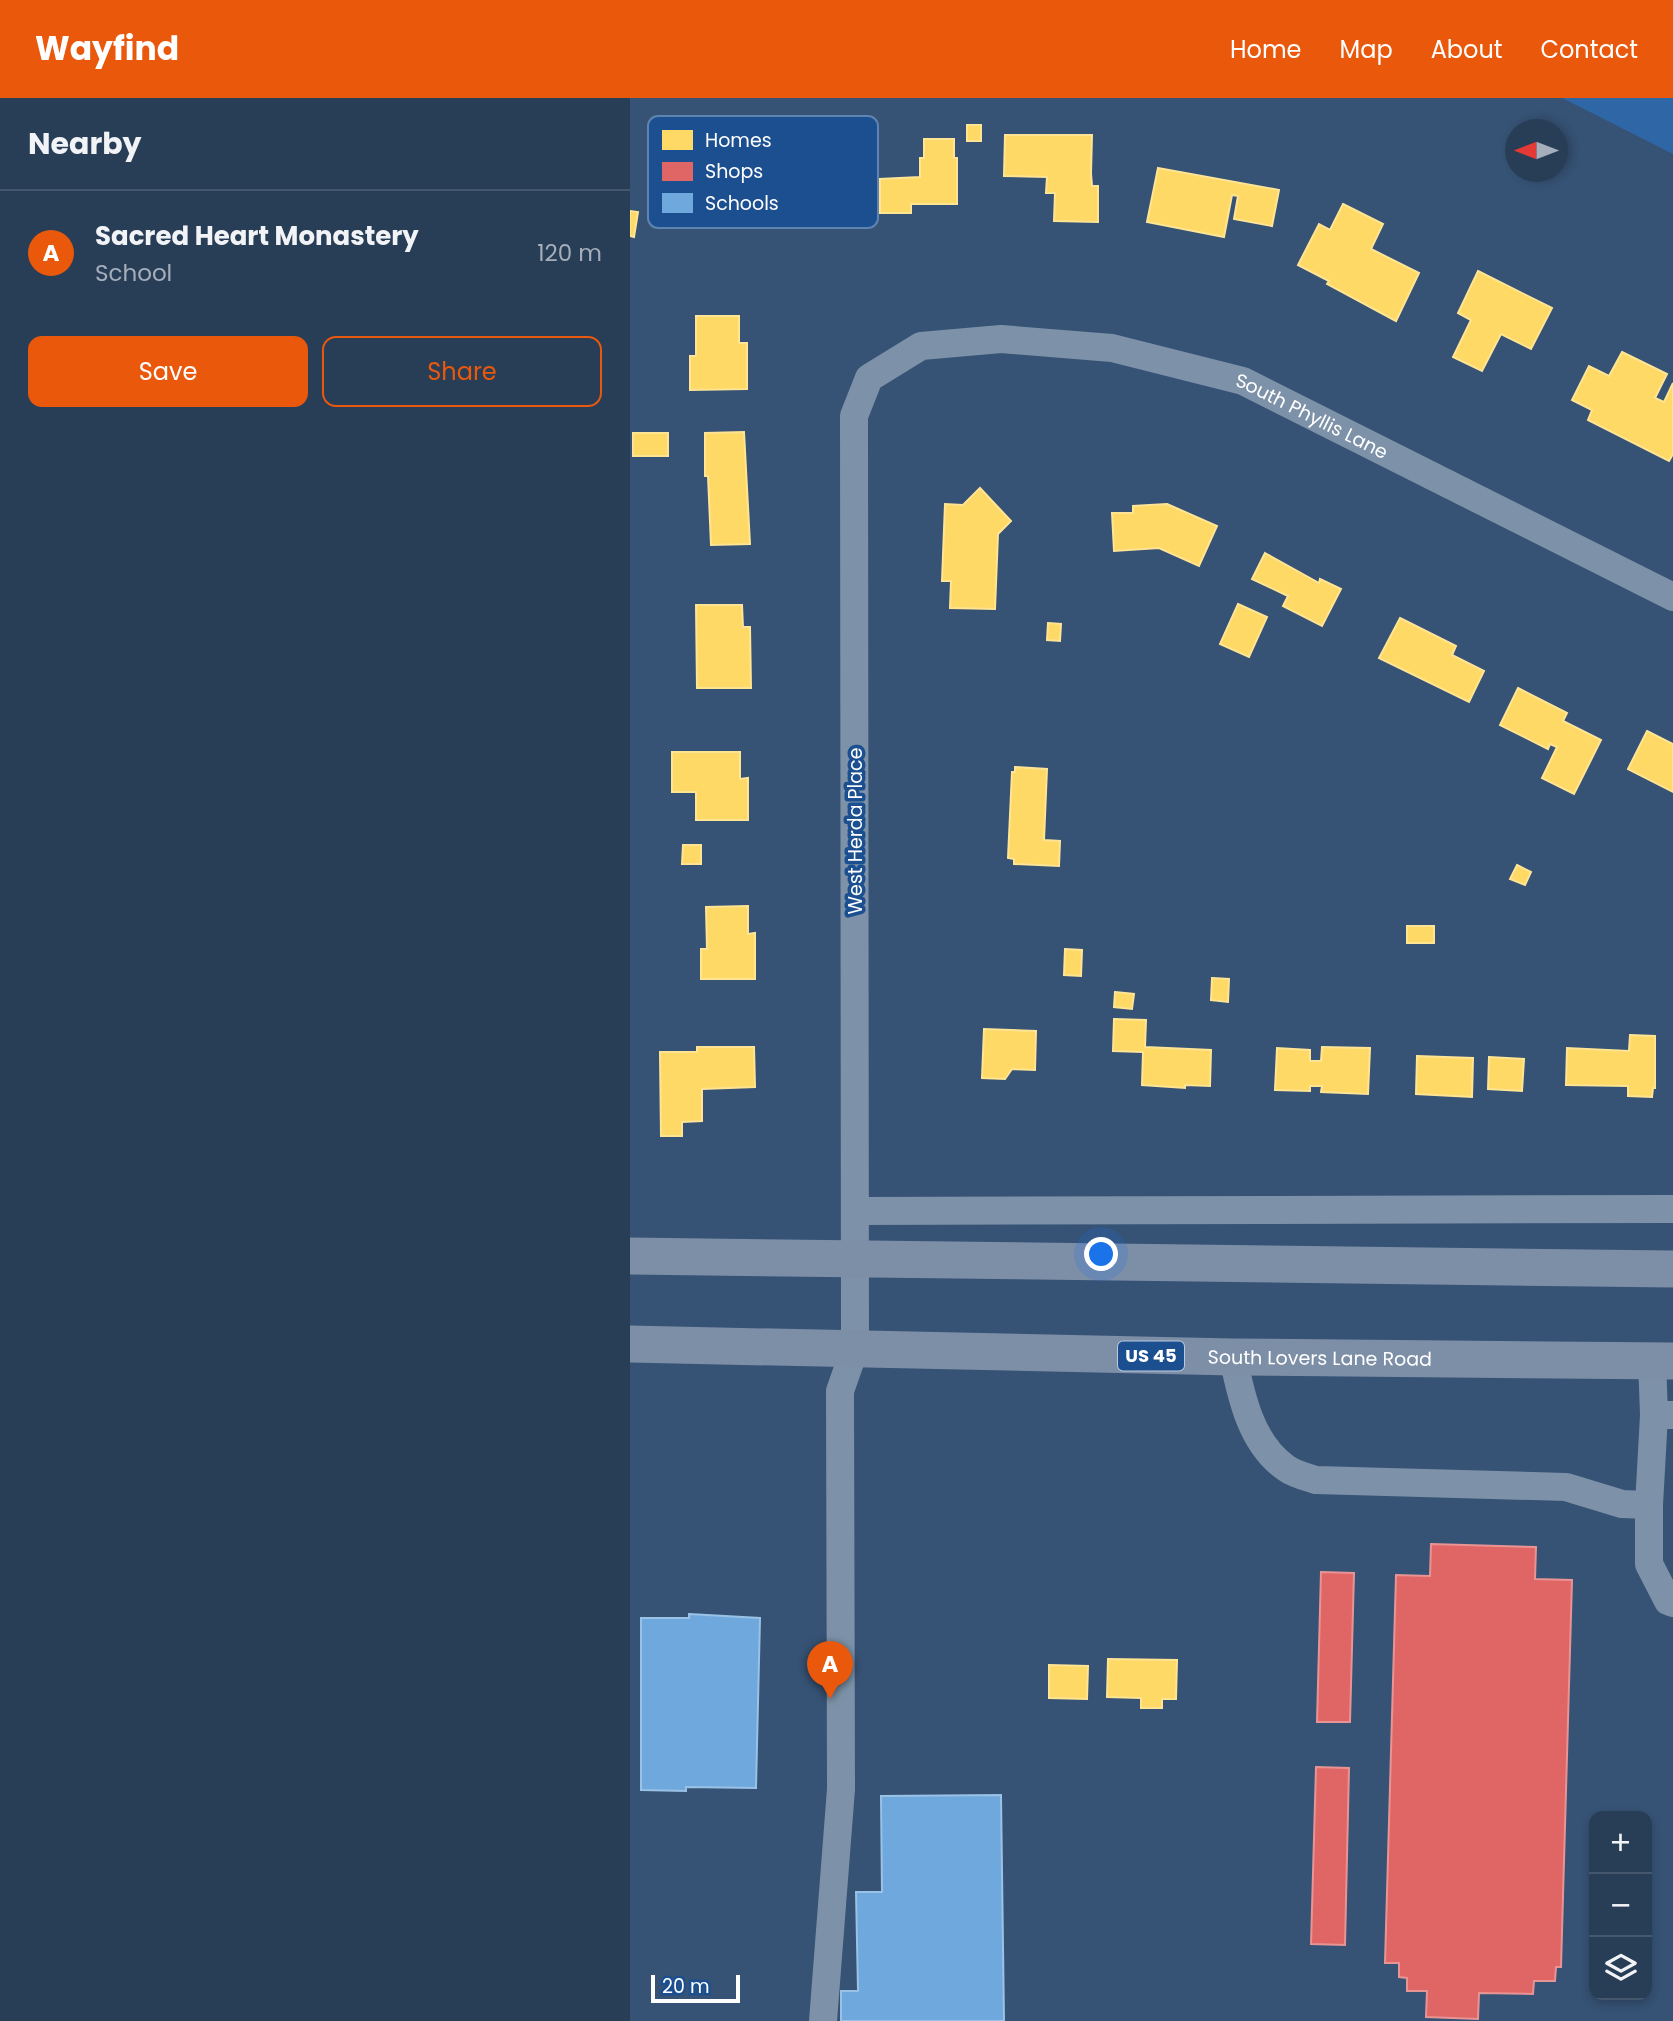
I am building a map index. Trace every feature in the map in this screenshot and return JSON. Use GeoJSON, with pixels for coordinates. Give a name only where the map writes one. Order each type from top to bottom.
{"type":"FeatureCollection","features":[{"type":"Feature","properties":{"kind":"main road"},"geometry":{"type":"LineString","coordinates":[[630,1256],[1673,1269]]}},
{"type":"Feature","properties":{"kind":"main road","name":"South Lovers Lane Road"},"geometry":{"type":"LineString","coordinates":[[630,1344],[1233,1357],[1662,1361]]}},
{"type":"Feature","properties":{"kind":"street","name":"South Phyllis Lane"},"geometry":{"type":"LineString","coordinates":[[921,346],[1001,339],[1112,348],[1243,381],[1673,597]]}},
{"type":"Feature","properties":{"kind":"street","name":"West Herda Place"},"geometry":{"type":"LineString","coordinates":[[823,2021],[841,1789],[840,1391],[855,1348],[854,416],[869,378],[921,346]]}},
{"type":"Feature","properties":{"kind":"street"},"geometry":{"type":"LineString","coordinates":[[856,1211],[1673,1209]]}},
{"type":"Feature","properties":{"kind":"street"},"geometry":{"type":"LineString","coordinates":[[1233,1357],[1244,1404],[1269,1452],[1286,1469],[1316,1480],[1566,1487],[1622,1504],[1648,1506]]}},
{"type":"Feature","properties":{"kind":"street"},"geometry":{"type":"LineString","coordinates":[[1662,1361],[1663,1415],[1648,1506],[1648,1564],[1668,1601],[1673,1603]]}},
{"type":"Feature","properties":{"kind":"shaded area"},"geometry":{"type":"Polygon","coordinates":[[[1562,98],[1673,98],[1673,154],[1562,98]]]}},
{"type":"Feature","properties":{"kind":"building: Homes"},"geometry":{"type":"Polygon","coordinates":[[[967,125],[981,125],[981,141],[967,141],[967,125]]]}},
{"type":"Feature","properties":{"kind":"building: Homes"},"geometry":{"type":"Polygon","coordinates":[[[1005,135],[1092,135],[1091,173],[1092,186],[1098,186],[1098,222],[1054,221],[1055,193],[1046,193],[1047,177],[1004,176],[1005,135]]]}},
{"type":"Feature","properties":{"kind":"building: Homes"},"geometry":{"type":"Polygon","coordinates":[[[924,139],[954,139],[954,158],[957,158],[957,204],[911,204],[911,213],[880,213],[880,179],[920,177],[924,139]]]}},
{"type":"Feature","properties":{"kind":"building: Homes"},"geometry":{"type":"Polygon","coordinates":[[[1158,168],[1279,190],[1272,226],[1234,219],[1238,196],[1232,195],[1224,237],[1147,222],[1158,168]]]}},
{"type":"Feature","properties":{"kind":"building: Homes"},"geometry":{"type":"Polygon","coordinates":[[[1343,204],[1383,224],[1371,249],[1419,273],[1396,321],[1327,284],[1329,281],[1298,265],[1319,224],[1330,230],[1343,204]]]}},
{"type":"Feature","properties":{"kind":"building: Homes"},"geometry":{"type":"Polygon","coordinates":[[[630,211],[638,212],[634,237],[630,236],[630,211]]]}},
{"type":"Feature","properties":{"kind":"building: Homes"},"geometry":{"type":"Polygon","coordinates":[[[1478,271],[1552,308],[1531,349],[1501,334],[1482,371],[1453,357],[1471,320],[1458,313],[1478,271]]]}},
{"type":"Feature","properties":{"kind":"building: Homes"},"geometry":{"type":"Polygon","coordinates":[[[696,316],[739,316],[739,343],[747,343],[747,389],[690,390],[690,356],[696,356],[696,316]]]}},
{"type":"Feature","properties":{"kind":"building: Homes"},"geometry":{"type":"Polygon","coordinates":[[[1622,352],[1667,374],[1655,398],[1664,402],[1673,383],[1673,454],[1669,461],[1588,420],[1592,410],[1572,400],[1589,366],[1609,376],[1622,352]]]}},
{"type":"Feature","properties":{"kind":"building: Homes"},"geometry":{"type":"Polygon","coordinates":[[[744,432],[750,544],[711,545],[708,476],[705,476],[705,433],[744,432]]]}},
{"type":"Feature","properties":{"kind":"building: Homes"},"geometry":{"type":"Polygon","coordinates":[[[633,433],[668,433],[668,456],[633,456],[633,433]]]}},
{"type":"Feature","properties":{"kind":"building: Homes"},"geometry":{"type":"Polygon","coordinates":[[[980,488],[1011,521],[998,534],[995,609],[950,608],[951,581],[942,581],[945,504],[963,505],[980,488]]]}},
{"type":"Feature","properties":{"kind":"building: Homes"},"geometry":{"type":"Polygon","coordinates":[[[1167,504],[1217,526],[1199,566],[1159,548],[1114,551],[1112,513],[1133,513],[1133,506],[1167,504]]]}},
{"type":"Feature","properties":{"kind":"building: Homes"},"geometry":{"type":"Polygon","coordinates":[[[1265,553],[1319,583],[1320,579],[1341,589],[1322,626],[1283,606],[1288,596],[1252,579],[1265,553]]]}},
{"type":"Feature","properties":{"kind":"building: Homes"},"geometry":{"type":"Polygon","coordinates":[[[1238,604],[1267,617],[1249,657],[1220,644],[1238,604]]]}},
{"type":"Feature","properties":{"kind":"building: Homes"},"geometry":{"type":"Polygon","coordinates":[[[696,605],[742,605],[743,627],[750,627],[751,688],[697,688],[696,605]]]}},
{"type":"Feature","properties":{"kind":"building: Homes"},"geometry":{"type":"Polygon","coordinates":[[[1400,618],[1456,646],[1452,655],[1484,671],[1469,702],[1379,658],[1400,618]]]}},
{"type":"Feature","properties":{"kind":"building: Homes"},"geometry":{"type":"Polygon","coordinates":[[[1048,623],[1061,624],[1060,641],[1047,640],[1048,623]]]}},
{"type":"Feature","properties":{"kind":"building: Homes"},"geometry":{"type":"Polygon","coordinates":[[[1518,688],[1567,713],[1563,721],[1601,740],[1574,794],[1542,778],[1557,747],[1550,744],[1548,749],[1500,725],[1518,688]]]}},
{"type":"Feature","properties":{"kind":"building: Homes"},"geometry":{"type":"Polygon","coordinates":[[[1647,731],[1673,744],[1673,792],[1628,769],[1647,731]]]}},
{"type":"Feature","properties":{"kind":"building: Homes"},"geometry":{"type":"Polygon","coordinates":[[[672,752],[740,752],[740,779],[748,778],[748,820],[696,820],[696,792],[672,792],[672,752]]]}},
{"type":"Feature","properties":{"kind":"building: Homes"},"geometry":{"type":"Polygon","coordinates":[[[1015,767],[1047,769],[1044,840],[1060,841],[1059,866],[1014,864],[1014,859],[1008,858],[1012,772],[1015,772],[1015,767]]]}},
{"type":"Feature","properties":{"kind":"building: Homes"},"geometry":{"type":"Polygon","coordinates":[[[683,845],[701,845],[701,864],[682,864],[683,845]]]}},
{"type":"Feature","properties":{"kind":"building: Homes"},"geometry":{"type":"Polygon","coordinates":[[[1517,865],[1531,872],[1525,885],[1510,879],[1517,865]]]}},
{"type":"Feature","properties":{"kind":"building: Homes"},"geometry":{"type":"Polygon","coordinates":[[[748,906],[748,934],[755,933],[755,979],[701,979],[701,949],[707,949],[706,907],[748,906]]]}},
{"type":"Feature","properties":{"kind":"building: Homes"},"geometry":{"type":"Polygon","coordinates":[[[1407,926],[1434,926],[1434,943],[1407,943],[1407,926]]]}},
{"type":"Feature","properties":{"kind":"building: Homes"},"geometry":{"type":"Polygon","coordinates":[[[1065,949],[1082,950],[1081,976],[1064,975],[1065,949]]]}},
{"type":"Feature","properties":{"kind":"building: Homes"},"geometry":{"type":"Polygon","coordinates":[[[1212,978],[1229,979],[1228,1002],[1211,1000],[1212,978]]]}},
{"type":"Feature","properties":{"kind":"building: Homes"},"geometry":{"type":"Polygon","coordinates":[[[1115,992],[1134,994],[1132,1009],[1114,1007],[1115,992]]]}},
{"type":"Feature","properties":{"kind":"building: Homes"},"geometry":{"type":"Polygon","coordinates":[[[1114,1019],[1146,1020],[1145,1047],[1211,1050],[1210,1086],[1185,1085],[1185,1088],[1142,1085],[1143,1052],[1113,1051],[1114,1019]]]}},
{"type":"Feature","properties":{"kind":"building: Homes"},"geometry":{"type":"Polygon","coordinates":[[[984,1029],[1036,1031],[1035,1070],[1012,1069],[1005,1079],[982,1078],[984,1029]]]}},
{"type":"Feature","properties":{"kind":"building: Homes"},"geometry":{"type":"Polygon","coordinates":[[[1630,1035],[1655,1036],[1655,1088],[1652,1097],[1628,1096],[1628,1086],[1566,1085],[1567,1048],[1629,1051],[1630,1035]]]}},
{"type":"Feature","properties":{"kind":"building: Homes"},"geometry":{"type":"Polygon","coordinates":[[[697,1047],[754,1047],[755,1087],[702,1089],[702,1121],[682,1122],[682,1136],[661,1136],[660,1052],[697,1052],[697,1047]]]}},
{"type":"Feature","properties":{"kind":"building: Homes"},"geometry":{"type":"Polygon","coordinates":[[[1322,1047],[1370,1048],[1368,1094],[1321,1092],[1322,1086],[1310,1086],[1310,1091],[1275,1090],[1277,1048],[1310,1050],[1310,1061],[1321,1061],[1322,1047]]]}},
{"type":"Feature","properties":{"kind":"building: Homes"},"geometry":{"type":"Polygon","coordinates":[[[1417,1056],[1473,1058],[1472,1097],[1416,1094],[1417,1056]]]}},
{"type":"Feature","properties":{"kind":"building: Homes"},"geometry":{"type":"Polygon","coordinates":[[[1489,1057],[1524,1059],[1522,1091],[1488,1089],[1489,1057]]]}},
{"type":"Feature","properties":{"kind":"building: Homes"},"geometry":{"type":"Polygon","coordinates":[[[1108,1659],[1177,1660],[1176,1699],[1162,1699],[1162,1708],[1141,1708],[1141,1698],[1107,1697],[1108,1659]]]}},
{"type":"Feature","properties":{"kind":"building: Homes"},"geometry":{"type":"Polygon","coordinates":[[[1049,1665],[1088,1666],[1087,1699],[1049,1698],[1049,1665]]]}},
{"type":"Feature","properties":{"kind":"building: Shops"},"geometry":{"type":"Polygon","coordinates":[[[1431,1544],[1536,1547],[1535,1579],[1572,1580],[1561,1967],[1556,1967],[1555,1981],[1534,1981],[1533,1994],[1479,1993],[1478,2019],[1426,2017],[1427,1991],[1407,1991],[1407,1978],[1399,1977],[1399,1963],[1385,1963],[1396,1575],[1430,1576],[1431,1544]]]}},
{"type":"Feature","properties":{"kind":"building: Shops"},"geometry":{"type":"Polygon","coordinates":[[[1321,1572],[1354,1573],[1350,1722],[1317,1722],[1321,1572]]]}},
{"type":"Feature","properties":{"kind":"building: Shops"},"geometry":{"type":"Polygon","coordinates":[[[1316,1767],[1349,1768],[1345,1945],[1311,1944],[1316,1767]]]}},
{"type":"Feature","properties":{"kind":"building: Schools"},"geometry":{"type":"Polygon","coordinates":[[[689,1614],[760,1618],[756,1788],[686,1787],[686,1791],[641,1790],[641,1618],[689,1618],[689,1614]]]}},
{"type":"Feature","properties":{"kind":"building: Schools"},"geometry":{"type":"Polygon","coordinates":[[[1001,1795],[1004,2021],[841,2021],[841,1991],[858,1991],[856,1892],[882,1892],[881,1796],[1001,1795]]]}},
{"type":"Feature","properties":{"kind":"place","name":"Sacred Heart Monastery"},"geometry":{"type":"Point","coordinates":[830,1699]}}]}
